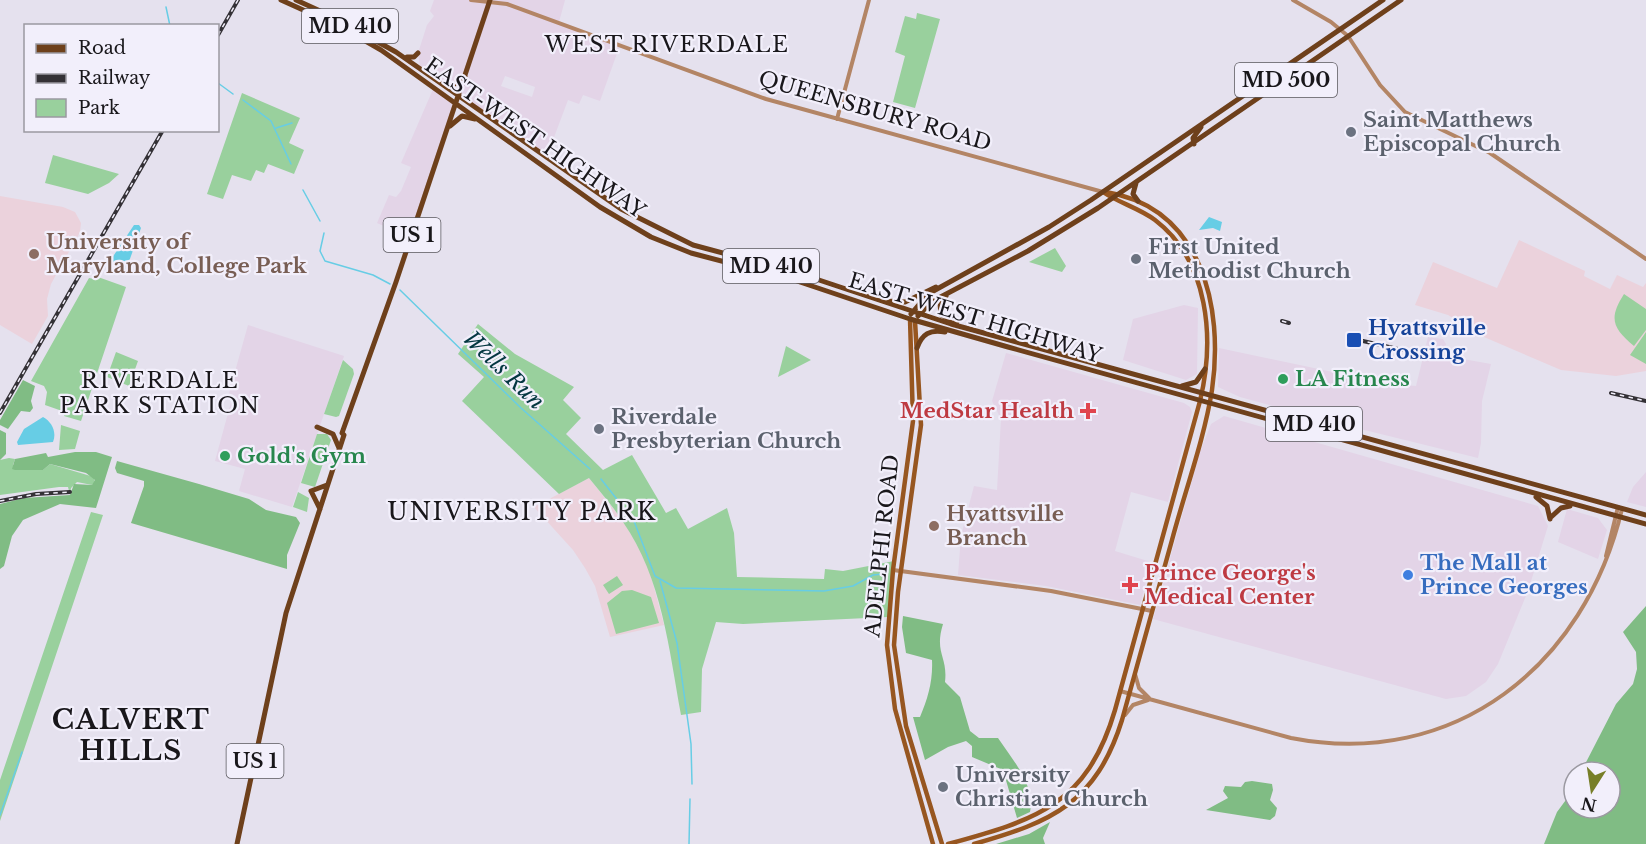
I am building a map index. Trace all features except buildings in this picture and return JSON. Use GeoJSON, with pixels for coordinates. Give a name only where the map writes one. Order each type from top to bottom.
{"type":"FeatureCollection","features":[{"type":"Feature","properties":{"kind":"main road","name":"EAST-WEST HIGHWAY"},"geometry":{"type":"LineString","coordinates":[[282,0],[369,43],[621,209],[664,233],[703,249],[801,274],[914,316],[998,336],[1646,515]]}},
{"type":"Feature","properties":{"kind":"main road","name":"EAST-WEST HIGHWAY"},"geometry":{"type":"LineString","coordinates":[[296,0],[329,15],[403,56],[440,82],[482,121],[600,207],[651,237],[697,255],[794,280],[914,316],[985,341],[1646,524]]}},
{"type":"Feature","properties":{"kind":"main road","name":"MD 500"},"geometry":{"type":"LineString","coordinates":[[914,316],[923,298],[1048,227],[1103,192],[1383,0]]}},
{"type":"Feature","properties":{"kind":"main road","name":"MD 500"},"geometry":{"type":"LineString","coordinates":[[914,316],[931,302],[1050,238],[1119,195],[1401,0]]}},
{"type":"Feature","properties":{"kind":"main road","name":"US 1"},"geometry":{"type":"LineString","coordinates":[[237,844],[286,613],[344,435],[342,434],[490,2]]}},
{"type":"Feature","properties":{"kind":"main road"},"geometry":{"type":"LineString","coordinates":[[403,56],[412,58],[418,52],[420,69]]}},
{"type":"Feature","properties":{"kind":"main road"},"geometry":{"type":"LineString","coordinates":[[440,82],[453,85],[465,76]]}},
{"type":"Feature","properties":{"kind":"main road"},"geometry":{"type":"LineString","coordinates":[[448,127],[462,116],[482,121]]}},
{"type":"Feature","properties":{"kind":"main road"},"geometry":{"type":"LineString","coordinates":[[1194,144],[1193,138],[1202,125]]}},
{"type":"Feature","properties":{"kind":"main road"},"geometry":{"type":"LineString","coordinates":[[1136,182],[1133,194],[1138,201]]}},
{"type":"Feature","properties":{"kind":"main road","name":"QUEENSBURY ROAD"},"geometry":{"type":"LineString","coordinates":[[974,844],[1032,827],[1070,804],[1100,770],[1113,746],[1209,404],[1213,323],[1208,286],[1202,268],[1188,245],[1164,218],[1138,201],[1103,192]]}},
{"type":"Feature","properties":{"kind":"main road","name":"QUEENSBURY ROAD"},"geometry":{"type":"LineString","coordinates":[[1103,192],[1112,199],[1142,212],[1167,231]]}},
{"type":"Feature","properties":{"kind":"main road"},"geometry":{"type":"LineString","coordinates":[[948,844],[1026,820],[1069,792],[1087,773],[1101,749],[1120,691],[1200,401],[1205,369],[1205,316],[1201,290],[1189,260],[1167,231],[1164,218]]}},
{"type":"Feature","properties":{"kind":"main road"},"geometry":{"type":"LineString","coordinates":[[974,279],[945,297],[939,303],[940,311],[944,317],[952,321],[998,336]]}},
{"type":"Feature","properties":{"kind":"main road"},"geometry":{"type":"LineString","coordinates":[[865,296],[900,303],[949,283]]}},
{"type":"Feature","properties":{"kind":"main road","name":"ADELPHI ROAD"},"geometry":{"type":"LineString","coordinates":[[914,316],[921,425],[900,570],[894,645],[900,693],[914,755],[942,844]]}},
{"type":"Feature","properties":{"kind":"main road","name":"ADELPHI ROAD"},"geometry":{"type":"LineString","coordinates":[[914,316],[913,421],[887,627],[890,678],[895,709],[933,844]]}},
{"type":"Feature","properties":{"kind":"main road"},"geometry":{"type":"LineString","coordinates":[[916,348],[923,335],[933,331],[985,341]]}},
{"type":"Feature","properties":{"kind":"main road"},"geometry":{"type":"LineString","coordinates":[[1008,347],[1056,352]]}},
{"type":"Feature","properties":{"kind":"main road"},"geometry":{"type":"LineString","coordinates":[[1177,386],[1196,382],[1205,369]]}},
{"type":"Feature","properties":{"kind":"main road"},"geometry":{"type":"LineString","coordinates":[[317,427],[332,432],[339,448]]}},
{"type":"Feature","properties":{"kind":"main road"},"geometry":{"type":"LineString","coordinates":[[320,509],[311,490],[327,485]]}},
{"type":"Feature","properties":{"kind":"main road"},"geometry":{"type":"LineString","coordinates":[[1518,490],[1544,502],[1549,510],[1550,519],[1561,508],[1576,506]]}},
{"type":"Feature","properties":{"kind":"street","name":"QUEENSBURY ROAD"},"geometry":{"type":"LineString","coordinates":[[471,0],[507,4],[765,99],[1103,192]]}},
{"type":"Feature","properties":{"kind":"street"},"geometry":{"type":"LineString","coordinates":[[837,119],[869,0]]}},
{"type":"Feature","properties":{"kind":"street"},"geometry":{"type":"LineString","coordinates":[[1293,0],[1348,36],[1386,92],[1404,112],[1490,153],[1646,259]]}},
{"type":"Feature","properties":{"kind":"street"},"geometry":{"type":"LineString","coordinates":[[1120,691],[1280,735],[1320,743],[1369,744],[1432,732],[1480,711],[1534,671],[1561,641],[1593,590],[1606,557],[1620,508]]}},
{"type":"Feature","properties":{"kind":"street"},"geometry":{"type":"LineString","coordinates":[[893,570],[1051,591],[1152,611]]}},
{"type":"Feature","properties":{"kind":"street"},"geometry":{"type":"LineString","coordinates":[[1135,672],[1139,688],[1151,700]]}},
{"type":"Feature","properties":{"kind":"street"},"geometry":{"type":"LineString","coordinates":[[1122,720],[1133,705],[1151,700]]}},
{"type":"Feature","properties":{"kind":"shaded area"},"geometry":{"type":"Polygon","coordinates":[[[434,0],[565,0],[559,22],[620,45],[600,101],[583,95],[579,104],[568,100],[547,156],[458,96],[460,80],[446,85],[420,68],[418,53],[427,25],[434,16],[430,11],[434,0]],[[505,76],[501,86],[532,97],[535,87],[505,76]]]}},
{"type":"Feature","properties":{"kind":"shaded area"},"geometry":{"type":"Polygon","coordinates":[[[434,87],[456,103],[411,238],[377,223],[389,195],[396,197],[401,191],[411,167],[401,163],[434,87]]]}},
{"type":"Feature","properties":{"kind":"shaded area","name":"University of Maryland, College Park"},"geometry":{"type":"Polygon","coordinates":[[[0,196],[63,207],[75,212],[81,223],[80,232],[51,284],[47,299],[48,316],[32,344],[0,325],[0,196]]]}},
{"type":"Feature","properties":{"kind":"shaded area"},"geometry":{"type":"Polygon","coordinates":[[[1519,240],[1585,271],[1584,276],[1610,289],[1617,275],[1643,287],[1646,283],[1646,371],[1616,376],[1561,370],[1484,337],[1448,315],[1415,305],[1433,262],[1497,288],[1519,240]]]}},
{"type":"Feature","properties":{"kind":"shaded area"},"geometry":{"type":"Polygon","coordinates":[[[1184,305],[1198,308],[1197,374],[1186,380],[1123,360],[1133,319],[1184,305]]]}},
{"type":"Feature","properties":{"kind":"shaded area"},"geometry":{"type":"Polygon","coordinates":[[[248,325],[344,356],[292,507],[239,491],[245,469],[215,461],[233,395],[229,393],[248,325]]]}},
{"type":"Feature","properties":{"kind":"shaded area"},"geometry":{"type":"Polygon","coordinates":[[[1428,337],[1443,339],[1446,344],[1446,356],[1491,364],[1482,401],[1481,443],[1478,458],[1240,397],[1218,387],[1219,348],[1385,383],[1416,386],[1428,337]]]}},
{"type":"Feature","properties":{"kind":"shaded area"},"geometry":{"type":"Polygon","coordinates":[[[1006,353],[1184,403],[1190,407],[1192,412],[1168,502],[1131,492],[1115,551],[1151,562],[1140,605],[1046,586],[958,575],[961,536],[974,486],[997,490],[1001,419],[992,401],[1006,353]]]}},
{"type":"Feature","properties":{"kind":"shaded area"},"geometry":{"type":"Polygon","coordinates":[[[1224,416],[1538,506],[1548,526],[1528,591],[1498,664],[1486,682],[1466,696],[1446,699],[1153,619],[1200,452],[1211,424],[1224,416]]]}},
{"type":"Feature","properties":{"kind":"shaded area"},"geometry":{"type":"Polygon","coordinates":[[[1646,472],[1646,507],[1627,502],[1633,487],[1646,472]]]}},
{"type":"Feature","properties":{"kind":"shaded area"},"geometry":{"type":"Polygon","coordinates":[[[589,478],[624,522],[642,554],[651,576],[664,625],[610,637],[595,586],[585,568],[573,550],[534,507],[589,478]]]}},
{"type":"Feature","properties":{"kind":"shaded area"},"geometry":{"type":"Polygon","coordinates":[[[1567,509],[1598,518],[1607,530],[1598,559],[1558,542],[1567,509]]]}},
{"type":"Feature","properties":{"kind":"green space"},"geometry":{"type":"Polygon","coordinates":[[[917,13],[940,19],[915,108],[893,102],[905,56],[895,52],[905,16],[916,19],[917,13]]]}},
{"type":"Feature","properties":{"kind":"green space"},"geometry":{"type":"Polygon","coordinates":[[[242,93],[300,118],[289,143],[304,150],[294,174],[268,164],[264,173],[256,170],[251,181],[232,175],[223,199],[207,194],[242,93]]]}},
{"type":"Feature","properties":{"kind":"green space"},"geometry":{"type":"Polygon","coordinates":[[[53,155],[119,174],[109,183],[88,194],[45,183],[53,155]]]}},
{"type":"Feature","properties":{"kind":"green space"},"geometry":{"type":"Polygon","coordinates":[[[1055,248],[1066,266],[1062,272],[1029,262],[1055,248]]]}},
{"type":"Feature","properties":{"kind":"green space"},"geometry":{"type":"Polygon","coordinates":[[[98,277],[126,287],[81,421],[64,416],[65,412],[45,405],[47,392],[44,386],[31,381],[89,278],[98,277]]]}},
{"type":"Feature","properties":{"kind":"green space"},"geometry":{"type":"Polygon","coordinates":[[[1624,294],[1646,309],[1646,330],[1634,346],[1621,334],[1615,323],[1616,310],[1624,294]]]}},
{"type":"Feature","properties":{"kind":"green space"},"geometry":{"type":"Polygon","coordinates":[[[478,324],[515,354],[574,387],[563,400],[581,418],[566,434],[603,470],[632,455],[666,513],[676,508],[688,529],[727,508],[734,533],[737,577],[824,579],[825,569],[843,571],[894,561],[888,617],[743,624],[716,622],[702,669],[701,712],[681,715],[668,640],[655,590],[647,566],[619,516],[589,478],[559,494],[462,401],[484,377],[458,354],[478,324]]]}},
{"type":"Feature","properties":{"kind":"green space"},"geometry":{"type":"Polygon","coordinates":[[[1646,332],[1646,364],[1630,355],[1646,332]]]}},
{"type":"Feature","properties":{"kind":"green space"},"geometry":{"type":"Polygon","coordinates":[[[786,346],[811,360],[778,377],[786,346]]]}},
{"type":"Feature","properties":{"kind":"green space"},"geometry":{"type":"Polygon","coordinates":[[[116,352],[138,361],[129,386],[107,377],[116,352]]]}},
{"type":"Feature","properties":{"kind":"green space"},"geometry":{"type":"Polygon","coordinates":[[[343,360],[353,369],[354,374],[339,416],[336,417],[324,414],[343,360]]]}},
{"type":"Feature","properties":{"kind":"green space"},"geometry":{"type":"Polygon","coordinates":[[[23,380],[35,386],[31,401],[33,408],[30,412],[21,411],[8,429],[0,425],[0,420],[23,380]]]}},
{"type":"Feature","properties":{"kind":"green space"},"geometry":{"type":"Polygon","coordinates":[[[61,425],[80,431],[75,449],[59,450],[61,425]]]}},
{"type":"Feature","properties":{"kind":"green space"},"geometry":{"type":"Polygon","coordinates":[[[0,430],[6,433],[6,454],[0,460],[0,430]]]}},
{"type":"Feature","properties":{"kind":"green space"},"geometry":{"type":"Polygon","coordinates":[[[317,434],[327,434],[331,440],[315,487],[301,483],[317,434]]]}},
{"type":"Feature","properties":{"kind":"green space"},"geometry":{"type":"Polygon","coordinates":[[[75,452],[96,452],[112,457],[96,508],[60,504],[23,520],[12,536],[4,566],[0,569],[0,504],[24,498],[70,495],[74,484],[92,485],[95,480],[86,473],[50,464],[43,470],[15,470],[12,469],[15,459],[46,453],[48,457],[75,452]]]}},
{"type":"Feature","properties":{"kind":"green space"},"geometry":{"type":"Polygon","coordinates":[[[15,459],[13,465],[43,470],[50,464],[94,477],[95,483],[92,485],[77,482],[71,488],[70,495],[68,487],[59,487],[0,495],[0,460],[15,459]]]}},
{"type":"Feature","properties":{"kind":"green space"},"geometry":{"type":"Polygon","coordinates":[[[117,461],[249,499],[266,510],[296,517],[300,523],[287,555],[287,569],[131,523],[144,481],[117,473],[115,468],[117,461]]]}},
{"type":"Feature","properties":{"kind":"green space"},"geometry":{"type":"Polygon","coordinates":[[[298,492],[309,498],[307,512],[293,507],[298,492]]]}},
{"type":"Feature","properties":{"kind":"green space"},"geometry":{"type":"Polygon","coordinates":[[[91,512],[103,515],[0,821],[0,780],[91,512]]]}},
{"type":"Feature","properties":{"kind":"green space"},"geometry":{"type":"Polygon","coordinates":[[[617,576],[623,585],[609,594],[603,585],[617,576]]]}},
{"type":"Feature","properties":{"kind":"green space"},"geometry":{"type":"Polygon","coordinates":[[[632,590],[651,597],[659,623],[616,634],[607,603],[622,591],[632,590]]]}},
{"type":"Feature","properties":{"kind":"green space"},"geometry":{"type":"Polygon","coordinates":[[[1646,606],[1646,844],[1544,844],[1562,805],[1562,820],[1622,820],[1622,760],[1587,760],[1616,704],[1633,684],[1637,669],[1636,652],[1623,632],[1646,606]]]}},
{"type":"Feature","properties":{"kind":"green space"},"geometry":{"type":"Polygon","coordinates":[[[903,616],[943,624],[940,648],[945,666],[945,682],[960,697],[970,731],[979,738],[998,738],[1022,773],[1030,792],[1030,812],[1017,818],[1003,770],[972,757],[972,746],[966,741],[948,747],[925,760],[913,717],[920,717],[925,703],[931,682],[932,660],[906,653],[902,627],[903,616]]]}},
{"type":"Feature","properties":{"kind":"green space"},"geometry":{"type":"Polygon","coordinates":[[[1245,782],[1272,784],[1270,800],[1277,808],[1275,816],[1270,820],[1206,810],[1228,798],[1223,791],[1225,786],[1241,787],[1245,782]]]}},
{"type":"Feature","properties":{"kind":"green space"},"geometry":{"type":"Polygon","coordinates":[[[1050,822],[1043,838],[1045,844],[996,844],[1029,834],[1050,822]]]}},
{"type":"Feature","properties":{"kind":"water"},"geometry":{"type":"Polygon","coordinates":[[[1209,217],[1222,222],[1220,231],[1213,228],[1199,230],[1209,217]]]}},
{"type":"Feature","properties":{"kind":"water"},"geometry":{"type":"Polygon","coordinates":[[[134,225],[139,225],[141,228],[126,270],[110,261],[134,225]]]}},
{"type":"Feature","properties":{"kind":"water"},"geometry":{"type":"Polygon","coordinates":[[[43,417],[53,428],[53,442],[18,445],[17,442],[24,429],[43,417]]]}},
{"type":"Feature","properties":{"kind":"waterway","name":"Wells Run"},"geometry":{"type":"LineString","coordinates":[[166,7],[170,24]]}},
{"type":"Feature","properties":{"kind":"waterway","name":"Wells Run"},"geometry":{"type":"LineString","coordinates":[[219,84],[233,94]]}},
{"type":"Feature","properties":{"kind":"waterway","name":"Wells Run"},"geometry":{"type":"LineString","coordinates":[[243,100],[271,121],[291,164]]}},
{"type":"Feature","properties":{"kind":"waterway"},"geometry":{"type":"LineString","coordinates":[[276,128],[292,123]]}},
{"type":"Feature","properties":{"kind":"waterway","name":"Wells Run"},"geometry":{"type":"LineString","coordinates":[[303,190],[320,221]]}},
{"type":"Feature","properties":{"kind":"waterway","name":"Wells Run"},"geometry":{"type":"LineString","coordinates":[[324,233],[320,251],[325,261],[373,275],[390,284]]}},
{"type":"Feature","properties":{"kind":"waterway","name":"Wells Run"},"geometry":{"type":"LineString","coordinates":[[400,290],[521,408],[590,469]]}},
{"type":"Feature","properties":{"kind":"waterway"},"geometry":{"type":"LineString","coordinates":[[601,479],[634,521],[655,576],[676,588],[824,591],[853,586],[873,575],[883,574]]}},
{"type":"Feature","properties":{"kind":"waterway"},"geometry":{"type":"LineString","coordinates":[[660,581],[677,643],[691,744],[692,784]]}},
{"type":"Feature","properties":{"kind":"waterway"},"geometry":{"type":"LineString","coordinates":[[0,815],[22,752]]}},
{"type":"Feature","properties":{"kind":"waterway"},"geometry":{"type":"LineString","coordinates":[[689,844],[690,799]]}},
{"type":"Feature","properties":{"kind":"railway"},"geometry":{"type":"LineString","coordinates":[[219,33],[238,0]]}},
{"type":"Feature","properties":{"kind":"railway"},"geometry":{"type":"LineString","coordinates":[[0,413],[162,132]]}},
{"type":"Feature","properties":{"kind":"railway"},"geometry":{"type":"LineString","coordinates":[[1282,321],[1289,323]]}},
{"type":"Feature","properties":{"kind":"railway"},"geometry":{"type":"LineString","coordinates":[[1350,338],[1402,350]]}},
{"type":"Feature","properties":{"kind":"railway"},"geometry":{"type":"LineString","coordinates":[[1611,393],[1646,401]]}},
{"type":"Feature","properties":{"kind":"railway"},"geometry":{"type":"LineString","coordinates":[[0,501],[36,494],[70,492]]}},
{"type":"Feature","properties":{"kind":"place","name":"Saint Matthews Episcopal Church"},"geometry":{"type":"Point","coordinates":[1351,132]}},
{"type":"Feature","properties":{"kind":"place","name":"University of Maryland, College Park"},"geometry":{"type":"Point","coordinates":[34,254]}},
{"type":"Feature","properties":{"kind":"place","name":"First United Methodist Church"},"geometry":{"type":"Point","coordinates":[1136,259]}},
{"type":"Feature","properties":{"kind":"place","name":"Hyattsville Crossing"},"geometry":{"type":"Point","coordinates":[1354,340]}},
{"type":"Feature","properties":{"kind":"place","name":"LA Fitness"},"geometry":{"type":"Point","coordinates":[1283,379]}},
{"type":"Feature","properties":{"kind":"place","name":"MedStar Health"},"geometry":{"type":"Point","coordinates":[1088,411]}},
{"type":"Feature","properties":{"kind":"place","name":"Riverdale Presbyterian Church"},"geometry":{"type":"Point","coordinates":[599,429]}},
{"type":"Feature","properties":{"kind":"place","name":"Gold's Gym"},"geometry":{"type":"Point","coordinates":[225,456]}},
{"type":"Feature","properties":{"kind":"place","name":"Hyattsville Branch"},"geometry":{"type":"Point","coordinates":[934,526]}},
{"type":"Feature","properties":{"kind":"place","name":"The Mall at Prince Georges"},"geometry":{"type":"Point","coordinates":[1408,575]}},
{"type":"Feature","properties":{"kind":"place","name":"Prince George's Medical Center"},"geometry":{"type":"Point","coordinates":[1130,585]}},
{"type":"Feature","properties":{"kind":"place","name":"University Christian Church"},"geometry":{"type":"Point","coordinates":[943,787]}},
{"type":"Feature","properties":{"kind":"district","name":"WEST RIVERDALE"},"geometry":{"type":"Point","coordinates":[667,44]}},
{"type":"Feature","properties":{"kind":"district","name":"RIVERDALE PARK STATION"},"geometry":{"type":"Point","coordinates":[160,392]}},
{"type":"Feature","properties":{"kind":"district","name":"UNIVERSITY PARK"},"geometry":{"type":"Point","coordinates":[522,511]}},
{"type":"Feature","properties":{"kind":"district","name":"CALVERT HILLS"},"geometry":{"type":"Point","coordinates":[131,734]}}]}
